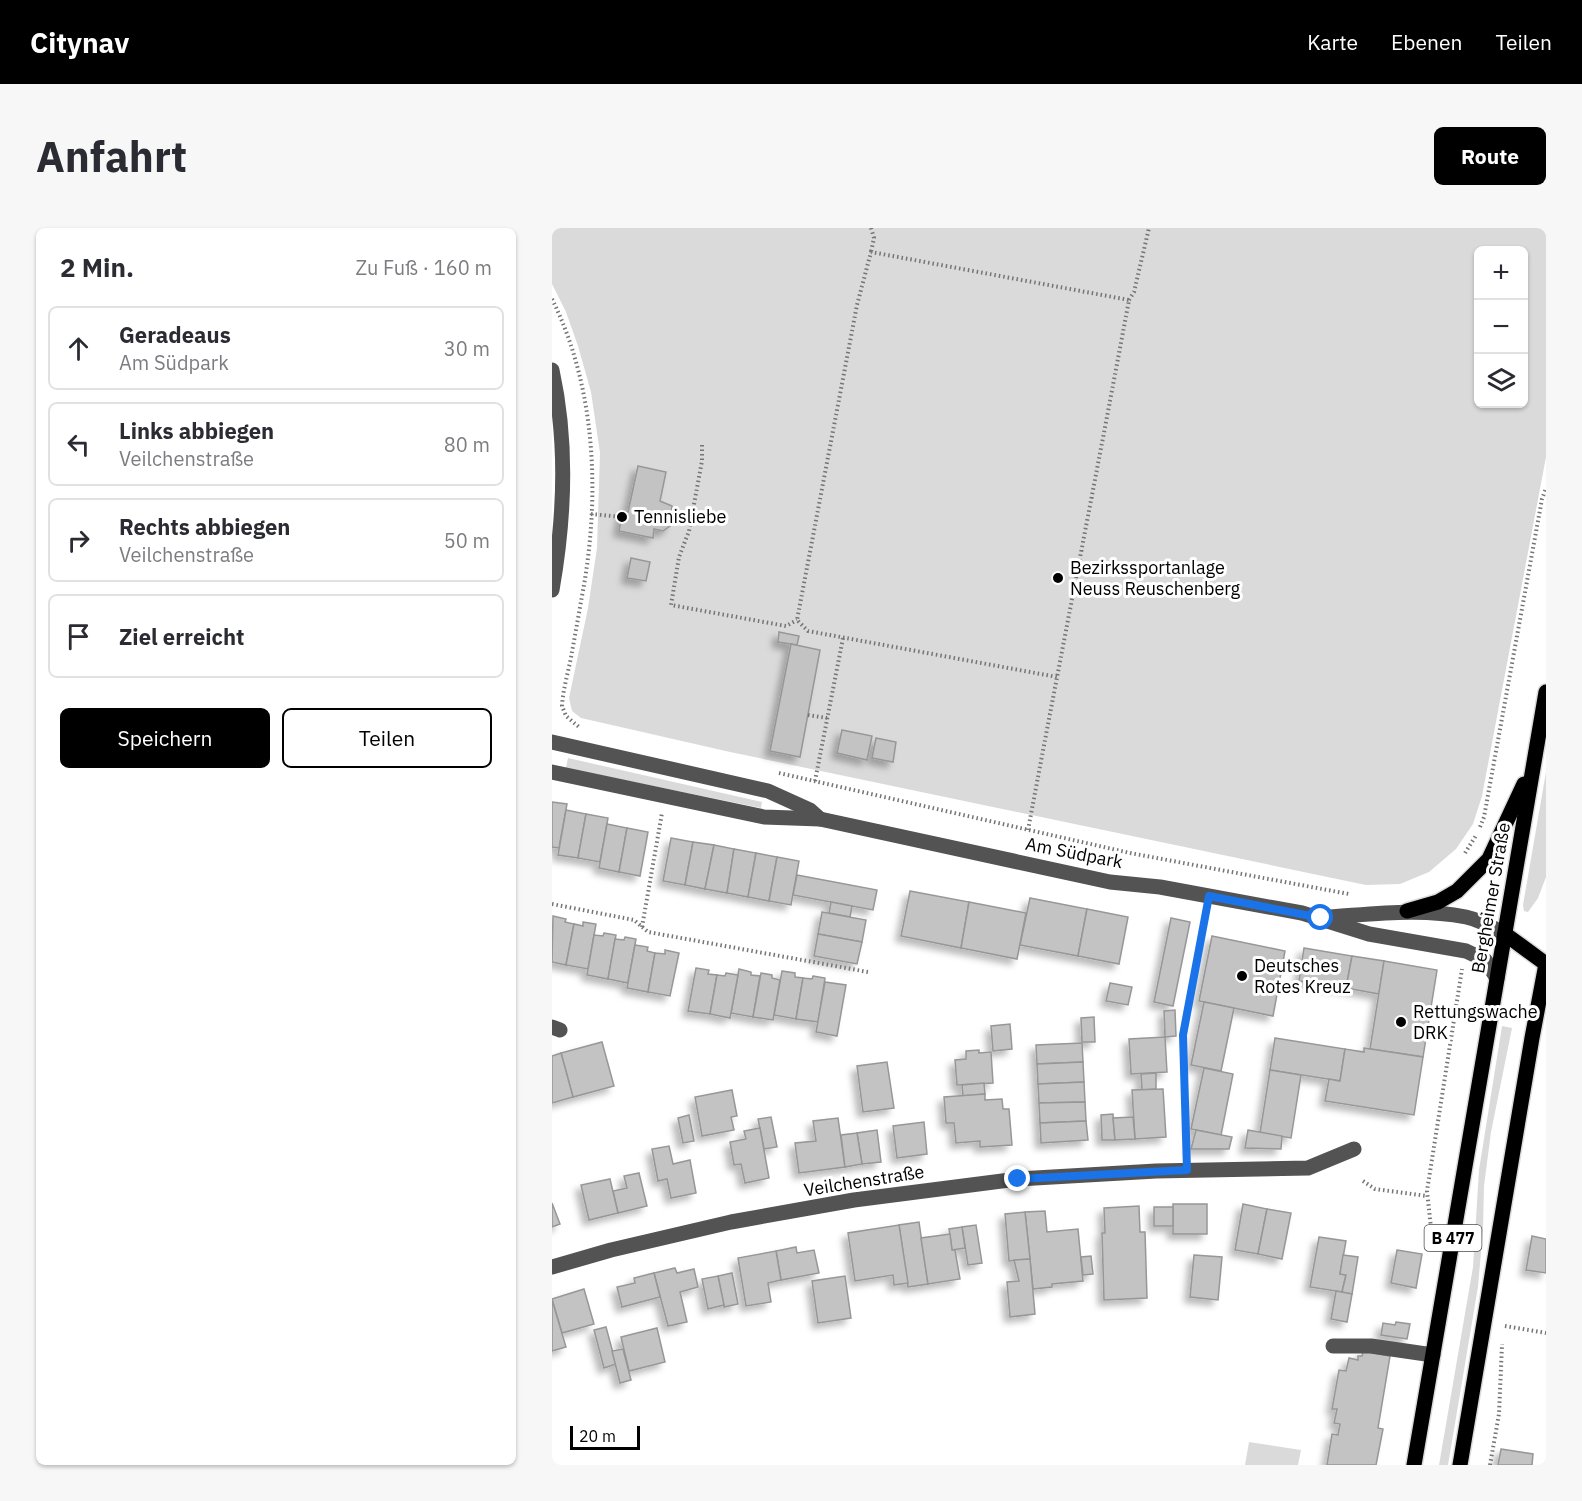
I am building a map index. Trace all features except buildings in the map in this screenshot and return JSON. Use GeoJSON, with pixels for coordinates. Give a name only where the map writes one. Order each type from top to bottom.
{"type":"FeatureCollection","features":[{"type":"Feature","properties":{"kind":"main road","name":"Bergheimer Straße"},"geometry":{"type":"LineString","coordinates":[[1414,1465],[1546,692]]}},
{"type":"Feature","properties":{"kind":"main road"},"geometry":{"type":"LineString","coordinates":[[1407,911],[1438,902],[1457,891],[1489,858],[1532,768]]}},
{"type":"Feature","properties":{"kind":"main road"},"geometry":{"type":"LineString","coordinates":[[1505,934],[1546,964]]}},
{"type":"Feature","properties":{"kind":"main road","name":"B 477"},"geometry":{"type":"LineString","coordinates":[[1460,1465],[1546,964]]}},
{"type":"Feature","properties":{"kind":"street"},"geometry":{"type":"LineString","coordinates":[[552,370],[562,422],[563,453],[561,534],[552,590]]}},
{"type":"Feature","properties":{"kind":"street","name":"Am Südpark"},"geometry":{"type":"LineString","coordinates":[[552,742],[768,790],[810,810],[820,819]]}},
{"type":"Feature","properties":{"kind":"street","name":"Am Südpark"},"geometry":{"type":"LineString","coordinates":[[552,772],[764,817],[820,819],[1110,882],[1160,887],[1321,918],[1370,934],[1466,951],[1485,960],[1497,978]]}},
{"type":"Feature","properties":{"kind":"street","name":"Am Südpark"},"geometry":{"type":"LineString","coordinates":[[1321,918],[1407,911],[1467,917],[1505,934]]}},
{"type":"Feature","properties":{"kind":"street","name":"Veilchenstraße"},"geometry":{"type":"LineString","coordinates":[[552,1267],[611,1250],[731,1222],[854,1200],[1018,1179],[1187,1170],[1308,1168],[1354,1149]]}},
{"type":"Feature","properties":{"kind":"street"},"geometry":{"type":"LineString","coordinates":[[1333,1346],[1371,1346],[1432,1355]]}},
{"type":"Feature","properties":{"kind":"path"},"geometry":{"type":"LineString","coordinates":[[797,620],[857,305],[874,238],[871,228]]}},
{"type":"Feature","properties":{"kind":"path"},"geometry":{"type":"LineString","coordinates":[[1028,830],[1129,300],[1134,292],[1149,228]]}},
{"type":"Feature","properties":{"kind":"path"},"geometry":{"type":"LineString","coordinates":[[871,252],[1129,300]]}},
{"type":"Feature","properties":{"kind":"path"},"geometry":{"type":"LineString","coordinates":[[702,445],[702,460],[689,531],[679,557],[671,605],[786,626],[797,620]]}},
{"type":"Feature","properties":{"kind":"path"},"geometry":{"type":"LineString","coordinates":[[1464,855],[1477,835],[1484,817],[1542,499],[1546,488]]}},
{"type":"Feature","properties":{"kind":"path"},"geometry":{"type":"LineString","coordinates":[[591,514],[622,517]]}},
{"type":"Feature","properties":{"kind":"path"},"geometry":{"type":"LineString","coordinates":[[797,620],[808,631],[1057,677]]}},
{"type":"Feature","properties":{"kind":"path"},"geometry":{"type":"LineString","coordinates":[[815,781],[843,637]]}},
{"type":"Feature","properties":{"kind":"path"},"geometry":{"type":"LineString","coordinates":[[808,715],[827,718]]}},
{"type":"Feature","properties":{"kind":"path"},"geometry":{"type":"LineString","coordinates":[[571,722],[581,728]]}},
{"type":"Feature","properties":{"kind":"path"},"geometry":{"type":"LineString","coordinates":[[768,770],[1130,853],[1358,896]]}},
{"type":"Feature","properties":{"kind":"path"},"geometry":{"type":"LineString","coordinates":[[642,927],[665,797]]}},
{"type":"Feature","properties":{"kind":"path"},"geometry":{"type":"LineString","coordinates":[[1187,1170],[1183,1035],[1209,896]]}},
{"type":"Feature","properties":{"kind":"path"},"geometry":{"type":"LineString","coordinates":[[552,904],[634,920],[648,932],[868,972]]}},
{"type":"Feature","properties":{"kind":"path"},"geometry":{"type":"LineString","coordinates":[[1432,1244],[1427,1196],[1466,951]]}},
{"type":"Feature","properties":{"kind":"path"},"geometry":{"type":"LineString","coordinates":[[1363,1181],[1375,1188],[1427,1196]]}},
{"type":"Feature","properties":{"kind":"path"},"geometry":{"type":"LineString","coordinates":[[1490,1465],[1499,1414],[1502,1347],[1507,1316]]}},
{"type":"Feature","properties":{"kind":"path"},"geometry":{"type":"LineString","coordinates":[[1505,1326],[1546,1333]]}},
{"type":"Feature","properties":{"kind":"shaded area","name":"Bezirkssportanlage Neuss Reuschenberg"},"geometry":{"type":"Polygon","coordinates":[[[552,228],[1546,228],[1546,457],[1482,796],[1473,824],[1456,849],[1429,872],[1400,884],[1366,885],[730,752],[581,718],[572,711],[569,698],[588,608],[597,548],[600,453],[591,392],[566,312],[552,284],[552,228]]]}},
{"type":"Feature","properties":{"kind":"shaded area"},"geometry":{"type":"Polygon","coordinates":[[[568,758],[762,802],[761,808],[566,768],[568,758]]]}},
{"type":"Feature","properties":{"kind":"shaded area"},"geometry":{"type":"Polygon","coordinates":[[[1546,772],[1546,877],[1538,898],[1528,912],[1524,911],[1523,905],[1546,772]]]}},
{"type":"Feature","properties":{"kind":"shaded area"},"geometry":{"type":"Polygon","coordinates":[[[1502,1026],[1512,1028],[1491,1132],[1484,1186],[1478,1287],[1448,1465],[1439,1465],[1473,1267],[1479,1170],[1502,1026]]]}},
{"type":"Feature","properties":{"kind":"shaded area"},"geometry":{"type":"Polygon","coordinates":[[[1249,1442],[1301,1450],[1298,1465],[1245,1465],[1249,1442]]]}},
{"type":"Feature","properties":{"kind":"place","name":"Tennisliebe"},"geometry":{"type":"Point","coordinates":[622,517]}},
{"type":"Feature","properties":{"kind":"place","name":"Bezirkssportanlage Neuss Reuschenberg"},"geometry":{"type":"Point","coordinates":[1058,578]}},
{"type":"Feature","properties":{"kind":"place","name":"Deutsches Rotes Kreuz"},"geometry":{"type":"Point","coordinates":[1242,976]}},
{"type":"Feature","properties":{"kind":"place","name":"Rettungswache DRK"},"geometry":{"type":"Point","coordinates":[1401,1022]}},
{"type":"Feature","properties":{"kind":"route"},"geometry":{"type":"LineString","coordinates":[[1018,1179],[1187,1170],[1183,1035],[1209,896],[1321,918]]}}]}
